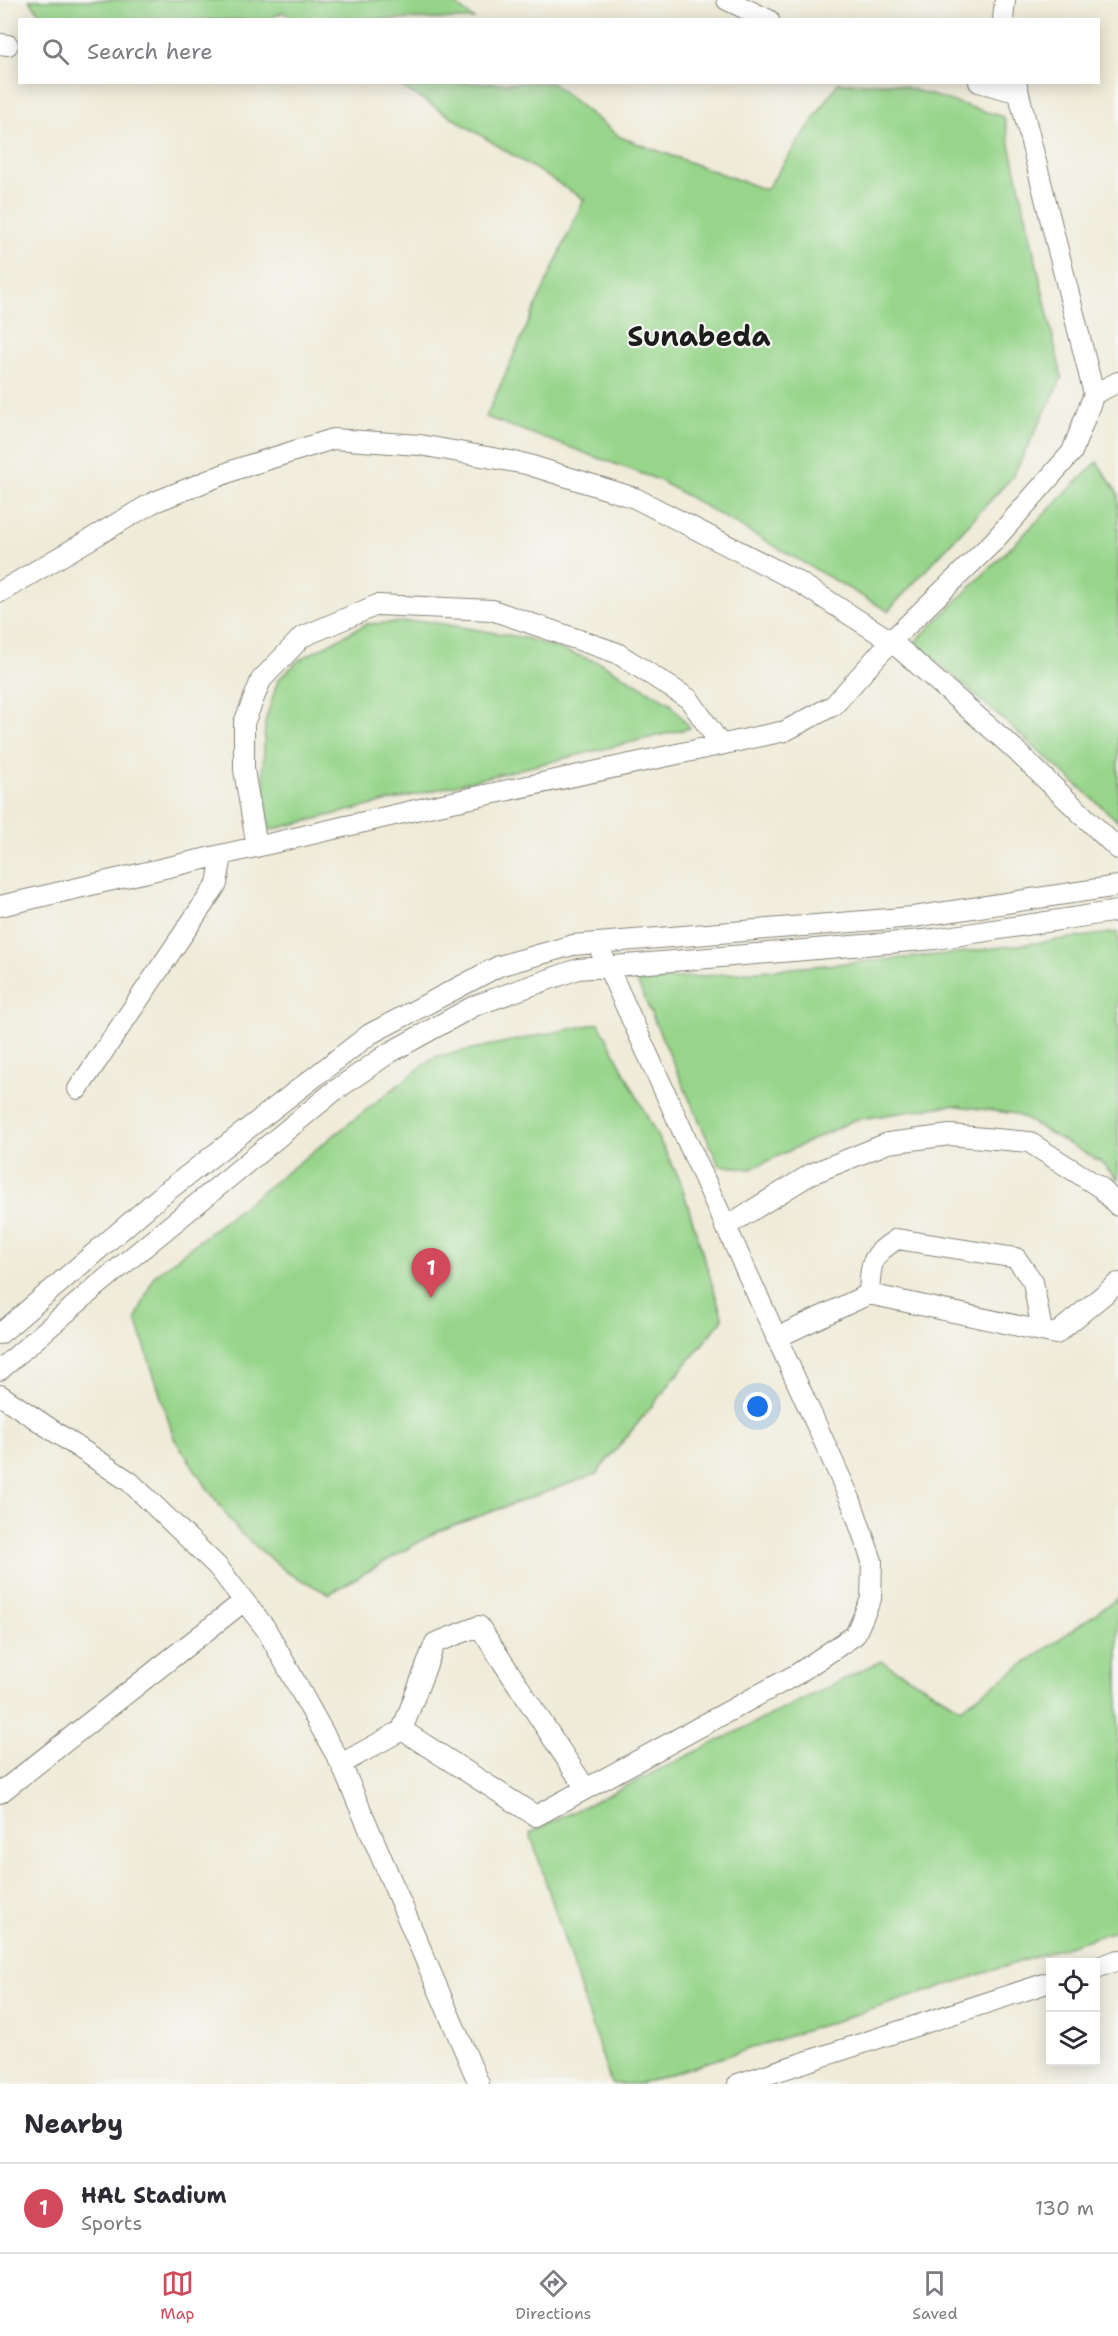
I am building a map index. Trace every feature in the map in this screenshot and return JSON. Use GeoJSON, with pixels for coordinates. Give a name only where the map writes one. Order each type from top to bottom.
{"type":"FeatureCollection","features":[{"type":"Feature","properties":{"kind":"street"},"geometry":{"type":"LineString","coordinates":[[727,0],[765,18]]}},
{"type":"Feature","properties":{"kind":"street"},"geometry":{"type":"LineString","coordinates":[[1003,18],[1005,0]]}},
{"type":"Feature","properties":{"kind":"street"},"geometry":{"type":"LineString","coordinates":[[0,906],[441,805],[785,731],[834,705],[891,641],[993,542],[1072,452],[1094,394],[1017,88],[992,84]]}},
{"type":"Feature","properties":{"kind":"street"},"geometry":{"type":"LineString","coordinates":[[1094,394],[1118,382]]}},
{"type":"Feature","properties":{"kind":"street"},"geometry":{"type":"LineString","coordinates":[[0,592],[152,503],[237,469],[333,439],[420,445],[526,464],[636,498],[797,581],[891,641],[1011,746],[1118,849]]}},
{"type":"Feature","properties":{"kind":"street"},"geometry":{"type":"LineString","coordinates":[[256,847],[244,770],[244,723],[261,680],[302,637],[377,605],[492,610],[617,653],[689,699],[721,745]]}},
{"type":"Feature","properties":{"kind":"street"},"geometry":{"type":"LineString","coordinates":[[78,1089],[217,884],[222,855]]}},
{"type":"Feature","properties":{"kind":"street"},"geometry":{"type":"LineString","coordinates":[[0,1334],[162,1195],[370,1034],[499,966],[573,945],[913,917],[1118,886]]}},
{"type":"Feature","properties":{"kind":"street"},"geometry":{"type":"LineString","coordinates":[[0,1370],[97,1286],[333,1092],[389,1053],[474,1006],[578,969],[935,939],[1118,911]]}},
{"type":"Feature","properties":{"kind":"street"},"geometry":{"type":"LineString","coordinates":[[402,1730],[536,1816],[797,1674],[855,1635],[871,1599],[872,1561],[851,1501],[597,943]]}},
{"type":"Feature","properties":{"kind":"street"},"geometry":{"type":"LineString","coordinates":[[725,1227],[811,1174],[888,1143],[950,1135],[1029,1142],[1101,1188],[1118,1206]]}},
{"type":"Feature","properties":{"kind":"street"},"geometry":{"type":"LineString","coordinates":[[869,1294],[871,1260],[882,1248],[897,1239],[1016,1258],[1033,1282],[1042,1331]]}},
{"type":"Feature","properties":{"kind":"street"},"geometry":{"type":"LineString","coordinates":[[776,1338],[869,1294],[1056,1334],[1118,1283]]}},
{"type":"Feature","properties":{"kind":"street"},"geometry":{"type":"LineString","coordinates":[[0,1395],[130,1482],[217,1566],[266,1629],[341,1764],[479,2084]]}},
{"type":"Feature","properties":{"kind":"street"},"geometry":{"type":"LineString","coordinates":[[0,1793],[244,1601]]}},
{"type":"Feature","properties":{"kind":"street"},"geometry":{"type":"LineString","coordinates":[[341,1764],[402,1730],[435,1643],[479,1626],[585,1789]]}},
{"type":"Feature","properties":{"kind":"street"},"geometry":{"type":"LineString","coordinates":[[1100,1966],[1118,1960]]}},
{"type":"Feature","properties":{"kind":"street"},"geometry":{"type":"LineString","coordinates":[[738,2084],[1046,1983]]}},
{"type":"Feature","properties":{"kind":"green space"},"geometry":{"type":"Polygon","coordinates":[[[29,0],[450,0],[473,18],[292,18],[283,12],[271,18],[43,18],[29,0]]]}},
{"type":"Feature","properties":{"kind":"green space"},"geometry":{"type":"Polygon","coordinates":[[[398,84],[553,84],[620,137],[766,190],[837,84],[895,84],[1004,117],[1062,378],[1013,476],[888,611],[659,480],[486,417],[584,199],[398,84]]]}},
{"type":"Feature","properties":{"kind":"green space"},"geometry":{"type":"Polygon","coordinates":[[[1097,462],[1118,494],[1118,821],[915,642],[1097,462]]]}},
{"type":"Feature","properties":{"kind":"green space"},"geometry":{"type":"Polygon","coordinates":[[[426,621],[526,638],[601,663],[670,703],[690,728],[270,830],[263,772],[265,722],[278,680],[299,660],[366,624],[426,621]]]}},
{"type":"Feature","properties":{"kind":"green space"},"geometry":{"type":"Polygon","coordinates":[[[1118,932],[1118,1180],[1101,1162],[1016,1114],[951,1105],[854,1120],[751,1169],[719,1165],[637,982],[957,953],[1118,932]]]}},
{"type":"Feature","properties":{"kind":"green space"},"geometry":{"type":"Polygon","coordinates":[[[599,1023],[680,1180],[723,1319],[596,1474],[438,1531],[329,1594],[288,1573],[239,1532],[174,1438],[136,1319],[154,1276],[434,1057],[599,1023]]]}},
{"type":"Feature","properties":{"kind":"green space"},"geometry":{"type":"Polygon","coordinates":[[[1118,1598],[1118,1930],[640,2084],[611,2084],[530,1833],[881,1661],[961,1708],[1118,1598]]]}},
{"type":"Feature","properties":{"kind":"place","name":"HAL Stadium"},"geometry":{"type":"Point","coordinates":[431,1298]}},
{"type":"Feature","properties":{"kind":"district","name":"Sunabeda"},"geometry":{"type":"Point","coordinates":[699,336]}}]}
